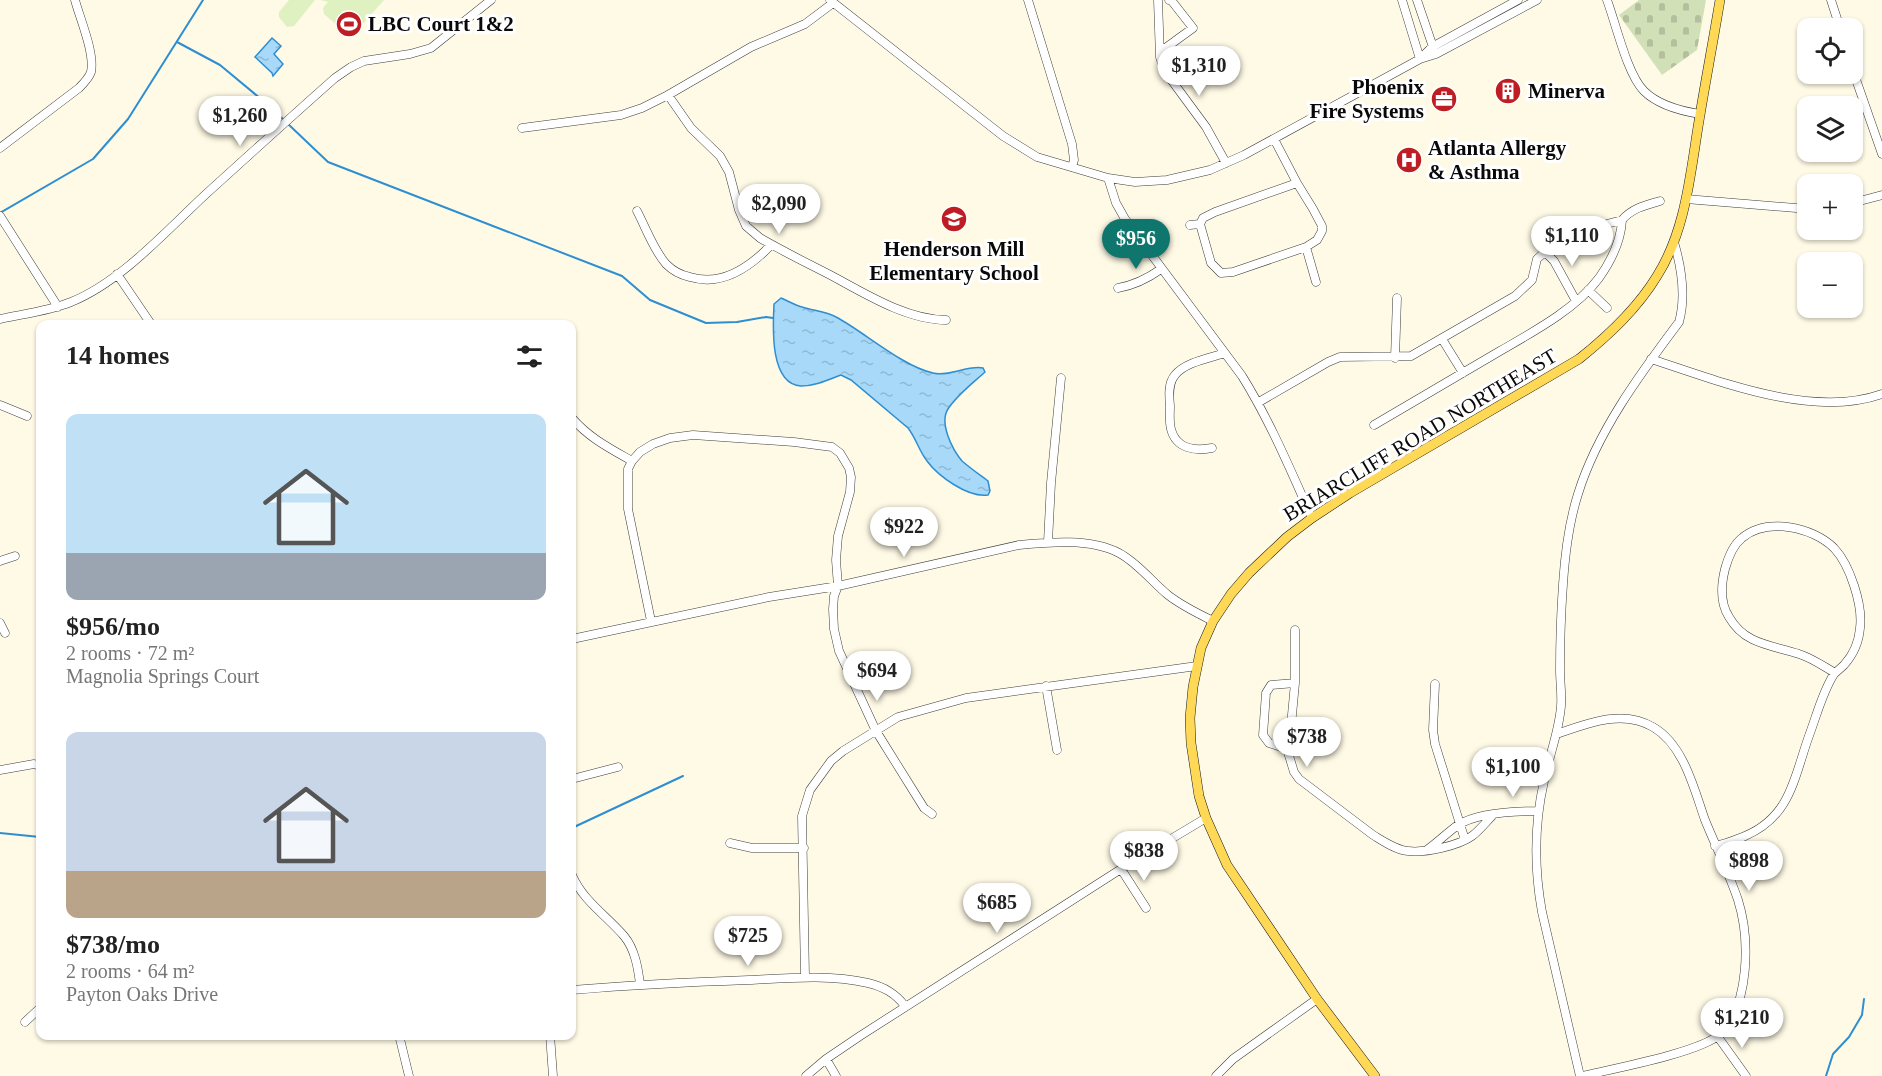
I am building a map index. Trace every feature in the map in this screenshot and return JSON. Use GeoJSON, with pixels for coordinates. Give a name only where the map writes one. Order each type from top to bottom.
{"type":"FeatureCollection","features":[{"type":"Feature","properties":{"kind":"main road","name":"BRIARCLIFF ROAD NORTHEAST"},"geometry":{"type":"LineString","coordinates":[[1375,1076],[1317,999],[1227,865],[1206,818],[1198,796],[1191,743],[1191,708],[1201,648],[1213,621],[1231,594],[1249,573],[1287,537],[1350,493],[1579,359],[1625,319],[1658,275],[1674,242],[1686,199],[1720,0]]}},
{"type":"Feature","properties":{"kind":"street"},"geometry":{"type":"LineString","coordinates":[[0,148],[80,88],[88,79],[91,71],[90,53],[75,0]]}},
{"type":"Feature","properties":{"kind":"street"},"geometry":{"type":"LineString","coordinates":[[0,319],[58,307],[88,293],[155,244],[205,195],[335,78],[364,61],[410,54],[431,48],[491,0]]}},
{"type":"Feature","properties":{"kind":"street"},"geometry":{"type":"LineString","coordinates":[[1028,0],[1072,144],[1074,160],[1072,167]]}},
{"type":"Feature","properties":{"kind":"street"},"geometry":{"type":"LineString","coordinates":[[1160,52],[1193,28],[1171,0],[1158,2],[1160,52],[1164,70],[1206,127],[1226,163]]}},
{"type":"Feature","properties":{"kind":"street"},"geometry":{"type":"LineString","coordinates":[[1402,0],[1420,59]]}},
{"type":"Feature","properties":{"kind":"street"},"geometry":{"type":"LineString","coordinates":[[1417,0],[1434,51]]}},
{"type":"Feature","properties":{"kind":"street"},"geometry":{"type":"LineString","coordinates":[[522,128],[621,115],[642,108],[751,47],[805,24],[832,1],[1003,136],[1037,157],[1108,178],[1135,182],[1167,180],[1210,170],[1244,155],[1420,59],[1518,0]]}},
{"type":"Feature","properties":{"kind":"street"},"geometry":{"type":"LineString","coordinates":[[1434,51],[1537,0]]}},
{"type":"Feature","properties":{"kind":"street"},"geometry":{"type":"LineString","coordinates":[[1607,0],[1631,70],[1644,91],[1667,105],[1700,114]]}},
{"type":"Feature","properties":{"kind":"street"},"geometry":{"type":"LineString","coordinates":[[1831,0],[1837,18]]}},
{"type":"Feature","properties":{"kind":"street"},"geometry":{"type":"LineString","coordinates":[[1858,84],[1882,154]]}},
{"type":"Feature","properties":{"kind":"street"},"geometry":{"type":"LineString","coordinates":[[668,95],[691,128],[720,156],[729,172],[739,210],[746,226],[760,238],[913,315],[946,320]]}},
{"type":"Feature","properties":{"kind":"street"},"geometry":{"type":"LineString","coordinates":[[1274,139],[1313,208],[1322,226],[1322,231],[1317,240],[1306,247],[1233,272],[1221,273],[1211,262],[1200,224],[1203,218],[1297,183]]}},
{"type":"Feature","properties":{"kind":"street"},"geometry":{"type":"LineString","coordinates":[[1108,178],[1120,211],[1259,402],[1312,518]]}},
{"type":"Feature","properties":{"kind":"street"},"geometry":{"type":"LineString","coordinates":[[1863,200],[1882,195]]}},
{"type":"Feature","properties":{"kind":"street"},"geometry":{"type":"LineString","coordinates":[[1686,199],[1797,208]]}},
{"type":"Feature","properties":{"kind":"street"},"geometry":{"type":"LineString","coordinates":[[1259,402],[1340,357],[1411,356],[1515,296],[1532,280],[1534,256],[1580,231],[1622,220],[1638,207],[1660,201]]}},
{"type":"Feature","properties":{"kind":"street"},"geometry":{"type":"LineString","coordinates":[[637,211],[666,263],[676,273],[692,278],[709,281],[728,277],[756,260],[771,245]]}},
{"type":"Feature","properties":{"kind":"street"},"geometry":{"type":"LineString","coordinates":[[0,216],[58,307]]}},
{"type":"Feature","properties":{"kind":"street"},"geometry":{"type":"LineString","coordinates":[[1374,425],[1548,323],[1576,301],[1599,278],[1617,247],[1622,230],[1622,220]]}},
{"type":"Feature","properties":{"kind":"street"},"geometry":{"type":"LineString","coordinates":[[1191,225],[1200,224]]}},
{"type":"Feature","properties":{"kind":"street"},"geometry":{"type":"LineString","coordinates":[[1557,734],[1587,723],[1612,718],[1628,719],[1660,731],[1677,751],[1690,778],[1738,901],[1744,928],[1746,956],[1743,984],[1729,1025],[1718,1037],[1690,1049],[1581,1076],[1551,956],[1537,887],[1538,811],[1547,764],[1557,734],[1561,704],[1560,628],[1563,581],[1572,516],[1590,462],[1604,435],[1651,359],[1679,322],[1682,313],[1682,295],[1679,259],[1674,242]]}},
{"type":"Feature","properties":{"kind":"street"},"geometry":{"type":"LineString","coordinates":[[1306,247],[1316,282]]}},
{"type":"Feature","properties":{"kind":"street"},"geometry":{"type":"LineString","coordinates":[[1544,251],[1554,261],[1576,301]]}},
{"type":"Feature","properties":{"kind":"street"},"geometry":{"type":"LineString","coordinates":[[1118,288],[1133,286],[1161,269]]}},
{"type":"Feature","properties":{"kind":"street"},"geometry":{"type":"LineString","coordinates":[[117,274],[148,320]]}},
{"type":"Feature","properties":{"kind":"street"},"geometry":{"type":"LineString","coordinates":[[1588,290],[1607,308]]}},
{"type":"Feature","properties":{"kind":"street"},"geometry":{"type":"LineString","coordinates":[[1395,358],[1397,298]]}},
{"type":"Feature","properties":{"kind":"street"},"geometry":{"type":"LineString","coordinates":[[1442,339],[1463,373]]}},
{"type":"Feature","properties":{"kind":"street"},"geometry":{"type":"LineString","coordinates":[[1212,448],[1199,451],[1184,447],[1175,439],[1171,429],[1169,391],[1171,375],[1183,367],[1225,353]]}},
{"type":"Feature","properties":{"kind":"street"},"geometry":{"type":"LineString","coordinates":[[1651,359],[1730,385],[1782,398],[1836,403],[1858,401],[1882,394]]}},
{"type":"Feature","properties":{"kind":"street"},"geometry":{"type":"LineString","coordinates":[[1048,542],[1060,378]]}},
{"type":"Feature","properties":{"kind":"street"},"geometry":{"type":"LineString","coordinates":[[0,405],[27,416]]}},
{"type":"Feature","properties":{"kind":"street"},"geometry":{"type":"LineString","coordinates":[[576,423],[597,442],[632,461]]}},
{"type":"Feature","properties":{"kind":"street"},"geometry":{"type":"LineString","coordinates":[[651,621],[628,509],[628,469],[640,452],[670,438],[693,435],[832,447],[840,453],[849,468],[851,477],[850,492],[838,536],[836,560],[838,586],[833,609],[834,629],[839,651],[876,731],[924,808],[932,814]]}},
{"type":"Feature","properties":{"kind":"street"},"geometry":{"type":"LineString","coordinates":[[1715,846],[1726,844],[1768,824],[1780,811],[1791,791],[1821,703],[1835,673],[1846,663],[1857,644],[1860,631],[1859,602],[1844,562],[1829,544],[1808,532],[1774,527],[1749,532],[1740,539],[1727,561],[1722,593],[1724,607],[1729,617],[1748,638],[1762,645],[1799,654],[1835,673]]}},
{"type":"Feature","properties":{"kind":"street"},"geometry":{"type":"LineString","coordinates":[[576,638],[769,597],[838,586],[1019,545],[1048,542],[1094,545],[1117,551],[1170,596],[1190,610],[1213,621]]}},
{"type":"Feature","properties":{"kind":"street"},"geometry":{"type":"LineString","coordinates":[[0,561],[15,556]]}},
{"type":"Feature","properties":{"kind":"street"},"geometry":{"type":"LineString","coordinates":[[0,623],[5,633]]}},
{"type":"Feature","properties":{"kind":"street"},"geometry":{"type":"LineString","coordinates":[[1295,630],[1295,683],[1287,749],[1294,772],[1299,778],[1373,835],[1406,851],[1439,849],[1465,840],[1473,836],[1492,816]]}},
{"type":"Feature","properties":{"kind":"street"},"geometry":{"type":"LineString","coordinates":[[805,977],[802,816],[810,790],[831,761],[843,751],[898,717],[966,698],[1197,666]]}},
{"type":"Feature","properties":{"kind":"street"},"geometry":{"type":"LineString","coordinates":[[1287,749],[1269,743],[1263,735],[1266,693],[1271,685],[1295,683]]}},
{"type":"Feature","properties":{"kind":"street"},"geometry":{"type":"LineString","coordinates":[[1435,684],[1433,730],[1435,744],[1465,840]]}},
{"type":"Feature","properties":{"kind":"street"},"geometry":{"type":"LineString","coordinates":[[1047,686],[1057,750]]}},
{"type":"Feature","properties":{"kind":"street"},"geometry":{"type":"LineString","coordinates":[[0,770],[36,764]]}},
{"type":"Feature","properties":{"kind":"street"},"geometry":{"type":"LineString","coordinates":[[576,778],[618,767]]}},
{"type":"Feature","properties":{"kind":"street"},"geometry":{"type":"LineString","coordinates":[[1428,849],[1460,824],[1512,811],[1538,811]]}},
{"type":"Feature","properties":{"kind":"street"},"geometry":{"type":"LineString","coordinates":[[806,1076],[826,1059],[905,1006],[1206,818]]}},
{"type":"Feature","properties":{"kind":"street"},"geometry":{"type":"LineString","coordinates":[[730,843],[752,848],[804,848]]}},
{"type":"Feature","properties":{"kind":"street"},"geometry":{"type":"LineString","coordinates":[[1121,869],[1146,908]]}},
{"type":"Feature","properties":{"kind":"street"},"geometry":{"type":"LineString","coordinates":[[576,883],[587,900],[625,937],[636,958],[640,984]]}},
{"type":"Feature","properties":{"kind":"street"},"geometry":{"type":"LineString","coordinates":[[576,990],[640,984],[821,977],[866,982],[888,989],[905,1006]]}},
{"type":"Feature","properties":{"kind":"street"},"geometry":{"type":"LineString","coordinates":[[1216,1076],[1233,1059],[1317,999]]}},
{"type":"Feature","properties":{"kind":"street"},"geometry":{"type":"LineString","coordinates":[[25,1022],[36,1012]]}},
{"type":"Feature","properties":{"kind":"street"},"geometry":{"type":"LineString","coordinates":[[1718,1037],[1746,1076]]}},
{"type":"Feature","properties":{"kind":"street"},"geometry":{"type":"LineString","coordinates":[[400,1040],[409,1076]]}},
{"type":"Feature","properties":{"kind":"street"},"geometry":{"type":"LineString","coordinates":[[550,1040],[553,1076]]}},
{"type":"Feature","properties":{"kind":"street"},"geometry":{"type":"LineString","coordinates":[[826,1059],[836,1076]]}},
{"type":"Feature","properties":{"kind":"green space"},"geometry":{"type":"Polygon","coordinates":[[[289,0],[315,0],[294,26],[287,27],[279,17],[279,12],[289,0]]]}},
{"type":"Feature","properties":{"kind":"green space","name":"LBC Court 1&2"},"geometry":{"type":"Polygon","coordinates":[[[320,0],[384,0],[354,34],[346,33],[324,14],[323,8],[328,2],[320,0]]]}},
{"type":"Feature","properties":{"kind":"green space"},"geometry":{"type":"Polygon","coordinates":[[[1639,0],[1706,0],[1697,50],[1662,75],[1619,15],[1639,0]]]}},
{"type":"Feature","properties":{"kind":"water"},"geometry":{"type":"Polygon","coordinates":[[[272,38],[281,46],[274,54],[283,64],[273,76],[255,57],[272,38]]]}},
{"type":"Feature","properties":{"kind":"water"},"geometry":{"type":"Polygon","coordinates":[[[781,298],[834,316],[897,357],[922,370],[939,374],[983,368],[985,372],[960,394],[948,409],[945,421],[948,436],[958,456],[988,481],[990,491],[988,495],[963,490],[938,473],[924,457],[908,428],[851,380],[841,375],[811,385],[801,386],[791,383],[783,375],[775,352],[774,304],[781,298]]]}},
{"type":"Feature","properties":{"kind":"waterway"},"geometry":{"type":"LineString","coordinates":[[0,213],[93,159],[128,119],[203,0]]}},
{"type":"Feature","properties":{"kind":"waterway"},"geometry":{"type":"LineString","coordinates":[[177,42],[220,65],[267,104],[328,162],[622,276],[650,300],[706,323],[773,318]]}},
{"type":"Feature","properties":{"kind":"waterway"},"geometry":{"type":"LineString","coordinates":[[576,826],[683,776]]}},
{"type":"Feature","properties":{"kind":"waterway"},"geometry":{"type":"LineString","coordinates":[[0,833],[36,837]]}},
{"type":"Feature","properties":{"kind":"waterway"},"geometry":{"type":"LineString","coordinates":[[1826,1076],[1833,1054],[1849,1037],[1862,1015],[1864,999]]}},
{"type":"Feature","properties":{"kind":"place","name":"LBC Court 1&2"},"geometry":{"type":"Point","coordinates":[349,24]}},
{"type":"Feature","properties":{"kind":"place","name":"Minerva"},"geometry":{"type":"Point","coordinates":[1508,91]}},
{"type":"Feature","properties":{"kind":"place","name":"Phoenix Fire Systems"},"geometry":{"type":"Point","coordinates":[1444,99]}},
{"type":"Feature","properties":{"kind":"place","name":"Atlanta Allergy & Asthma"},"geometry":{"type":"Point","coordinates":[1409,160]}},
{"type":"Feature","properties":{"kind":"place","name":"Henderson Mill Elementary School"},"geometry":{"type":"Point","coordinates":[954,219]}}]}
